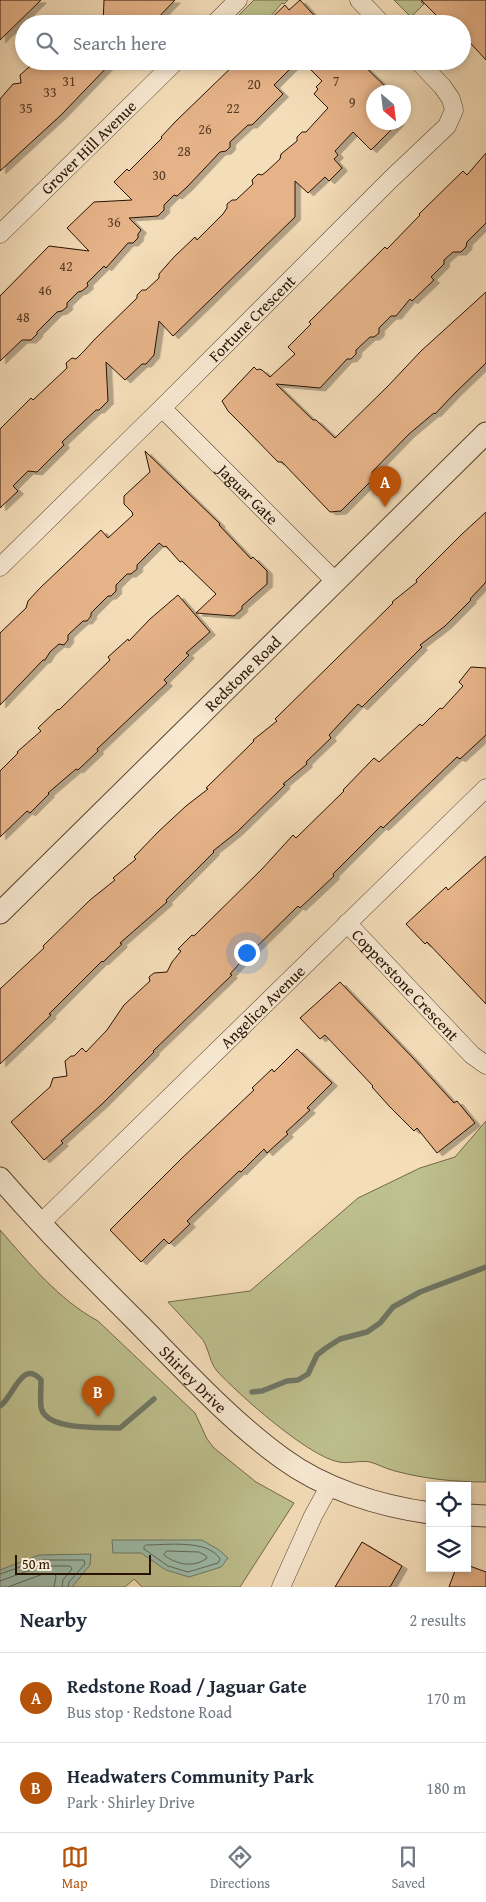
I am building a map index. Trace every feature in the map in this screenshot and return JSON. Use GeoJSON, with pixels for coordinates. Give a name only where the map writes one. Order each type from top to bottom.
{"type":"FeatureCollection","features":[{"type":"Feature","properties":{"kind":"street"},"geometry":{"type":"LineString","coordinates":[[223,15],[238,0]]}},
{"type":"Feature","properties":{"kind":"street"},"geometry":{"type":"LineString","coordinates":[[359,0],[373,15]]}},
{"type":"Feature","properties":{"kind":"street","name":"Grover Hill Avenue"},"geometry":{"type":"LineString","coordinates":[[0,234],[167,70]]}},
{"type":"Feature","properties":{"kind":"street","name":"Fortune Crescent"},"geometry":{"type":"LineString","coordinates":[[0,567],[391,179],[447,126],[454,110],[451,99],[427,70]]}},
{"type":"Feature","properties":{"kind":"street","name":"Jaguar Gate"},"geometry":{"type":"LineString","coordinates":[[162,408],[335,581]]}},
{"type":"Feature","properties":{"kind":"street","name":"Redstone Road"},"geometry":{"type":"LineString","coordinates":[[0,913],[486,433]]}},
{"type":"Feature","properties":{"kind":"street","name":"Angelica Avenue"},"geometry":{"type":"LineString","coordinates":[[40,1224],[486,788]]}},
{"type":"Feature","properties":{"kind":"street","name":"Copperstone Crescent"},"geometry":{"type":"LineString","coordinates":[[347,923],[472,1055],[486,1065]]}},
{"type":"Feature","properties":{"kind":"street","name":"Shirley Drive"},"geometry":{"type":"LineString","coordinates":[[0,1178],[40,1224],[248,1432],[283,1459],[330,1485],[382,1504],[426,1512]]}},
{"type":"Feature","properties":{"kind":"street"},"geometry":{"type":"LineString","coordinates":[[281,1587],[313,1516],[330,1485]]}},
{"type":"Feature","properties":{"kind":"street"},"geometry":{"type":"LineString","coordinates":[[471,1515],[486,1516]]}},
{"type":"Feature","properties":{"kind":"green space"},"geometry":{"type":"Polygon","coordinates":[[[254,0],[288,0],[284,4],[282,3],[272,15],[239,15],[254,0]]]}},
{"type":"Feature","properties":{"kind":"green space"},"geometry":{"type":"Polygon","coordinates":[[[394,0],[423,0],[421,2],[424,4],[413,15],[409,15],[394,0]]]}},
{"type":"Feature","properties":{"kind":"green space"},"geometry":{"type":"Polygon","coordinates":[[[486,1121],[486,1482],[429,1478],[406,1474],[370,1462],[339,1462],[326,1458],[275,1424],[227,1382],[215,1368],[203,1340],[168,1302],[250,1291],[358,1198],[420,1168],[455,1157],[486,1121]]]}},
{"type":"Feature","properties":{"kind":"green space"},"geometry":{"type":"Polygon","coordinates":[[[0,1230],[33,1268],[58,1292],[70,1303],[98,1321],[195,1413],[207,1439],[214,1448],[256,1482],[294,1503],[240,1587],[142,1587],[134,1579],[125,1587],[0,1587],[0,1230]]]}},
{"type":"Feature","properties":{"kind":"water"},"geometry":{"type":"Polygon","coordinates":[[[112,1540],[202,1540],[228,1558],[221,1567],[189,1577],[166,1570],[141,1553],[113,1553],[112,1540]]]}},
{"type":"Feature","properties":{"kind":"water"},"geometry":{"type":"Polygon","coordinates":[[[91,1554],[90,1565],[72,1587],[0,1587],[0,1570],[39,1555],[91,1554]]]}},
{"type":"Feature","properties":{"kind":"building"},"geometry":{"type":"Polygon","coordinates":[[[0,0],[41,0],[26,15],[15,15],[15,25],[0,40],[0,0]]]}},
{"type":"Feature","properties":{"kind":"building"},"geometry":{"type":"Polygon","coordinates":[[[104,0],[175,0],[161,15],[103,15],[104,0]]]}},
{"type":"Feature","properties":{"kind":"building"},"geometry":{"type":"Polygon","coordinates":[[[300,0],[314,15],[274,15],[285,5],[289,10],[300,0]]]}},
{"type":"Feature","properties":{"kind":"building"},"geometry":{"type":"Polygon","coordinates":[[[421,0],[486,0],[486,60],[471,44],[471,15],[436,15],[421,0]]]}},
{"type":"Feature","properties":{"kind":"building"},"geometry":{"type":"Polygon","coordinates":[[[26,70],[104,70],[61,115],[0,171],[0,99],[13,84],[21,83],[20,75],[26,70]]]}},
{"type":"Feature","properties":{"kind":"building"},"geometry":{"type":"Polygon","coordinates":[[[229,70],[289,70],[274,85],[283,94],[252,125],[248,125],[230,142],[230,147],[226,151],[220,152],[187,187],[177,196],[174,195],[164,205],[164,210],[158,216],[129,218],[141,230],[138,238],[133,243],[128,243],[106,268],[104,266],[87,283],[88,286],[78,292],[67,303],[67,307],[57,312],[31,340],[22,340],[0,361],[0,296],[49,246],[89,251],[67,228],[94,202],[132,200],[114,182],[127,169],[129,171],[176,121],[229,70]]]}},
{"type":"Feature","properties":{"kind":"building"},"geometry":{"type":"Polygon","coordinates":[[[311,70],[368,70],[384,85],[366,85],[366,130],[391,130],[371,150],[353,132],[335,151],[338,155],[334,159],[342,168],[329,181],[325,177],[308,193],[295,181],[295,217],[173,336],[159,321],[154,355],[146,364],[142,364],[125,380],[106,362],[108,401],[62,442],[64,445],[37,472],[28,471],[13,486],[18,491],[0,508],[0,429],[31,398],[33,400],[67,368],[66,363],[72,358],[76,359],[137,298],[137,295],[142,290],[146,290],[159,278],[159,274],[174,257],[195,237],[197,240],[223,214],[227,204],[232,200],[236,200],[253,184],[252,180],[258,174],[262,175],[280,159],[281,154],[297,141],[297,137],[302,132],[306,132],[328,108],[314,94],[318,89],[316,87],[322,81],[311,70]]]}},
{"type":"Feature","properties":{"kind":"building"},"geometry":{"type":"Polygon","coordinates":[[[486,153],[486,223],[467,242],[466,247],[461,252],[453,252],[444,260],[444,264],[431,277],[434,280],[412,301],[410,299],[396,316],[391,316],[379,328],[379,333],[374,337],[370,337],[356,350],[356,354],[351,359],[347,359],[320,388],[276,384],[313,420],[316,420],[335,438],[421,351],[486,292],[486,363],[435,414],[409,434],[372,472],[372,480],[341,511],[330,512],[282,462],[278,462],[228,411],[222,401],[254,367],[257,370],[262,370],[270,377],[295,354],[288,347],[311,324],[309,322],[385,247],[387,249],[419,214],[463,171],[467,175],[486,153]]]}},
{"type":"Feature","properties":{"kind":"building"},"geometry":{"type":"Polygon","coordinates":[[[145,451],[220,524],[251,559],[253,557],[267,571],[267,584],[242,606],[242,609],[234,616],[196,613],[216,594],[182,561],[180,562],[166,546],[164,547],[159,543],[137,565],[137,569],[131,574],[127,574],[116,585],[116,591],[111,596],[108,596],[91,613],[87,621],[83,621],[68,635],[68,640],[64,645],[59,644],[50,652],[45,660],[0,705],[0,633],[26,608],[28,601],[40,588],[101,530],[108,538],[133,515],[124,504],[124,496],[150,472],[145,451]]]}},
{"type":"Feature","properties":{"kind":"building"},"geometry":{"type":"Polygon","coordinates":[[[486,512],[486,582],[471,600],[445,626],[420,645],[422,647],[362,707],[358,704],[329,735],[331,738],[306,762],[307,764],[283,784],[285,785],[237,832],[213,851],[166,900],[167,902],[120,943],[122,944],[102,961],[49,1014],[51,1015],[0,1064],[0,989],[44,948],[43,946],[90,900],[115,880],[113,878],[136,859],[134,857],[158,832],[208,789],[206,788],[253,740],[277,721],[275,719],[392,602],[417,582],[416,580],[486,512]]]}},
{"type":"Feature","properties":{"kind":"building"},"geometry":{"type":"Polygon","coordinates":[[[178,595],[210,632],[186,653],[189,655],[164,680],[167,683],[97,749],[98,751],[78,770],[76,769],[48,793],[30,813],[27,811],[0,837],[0,771],[17,752],[41,731],[38,728],[110,660],[108,657],[128,639],[129,641],[150,619],[178,595]]]}},
{"type":"Feature","properties":{"kind":"building"},"geometry":{"type":"Polygon","coordinates":[[[471,667],[486,668],[486,735],[460,759],[457,757],[383,828],[381,826],[333,874],[334,876],[300,908],[298,906],[240,963],[230,974],[232,975],[153,1051],[102,1104],[61,1141],[63,1143],[44,1160],[11,1122],[50,1087],[53,1078],[67,1076],[65,1061],[82,1048],[86,1052],[107,1030],[124,1005],[150,981],[149,977],[154,973],[167,972],[181,951],[178,949],[192,935],[194,936],[262,869],[293,835],[296,838],[344,791],[374,758],[379,762],[420,724],[422,726],[440,708],[442,709],[463,686],[459,682],[471,667]]]}},
{"type":"Feature","properties":{"kind":"building"},"geometry":{"type":"Polygon","coordinates":[[[486,856],[486,1004],[427,942],[425,944],[406,924],[446,887],[448,890],[486,856]]]}},
{"type":"Feature","properties":{"kind":"building"},"geometry":{"type":"Polygon","coordinates":[[[340,982],[454,1103],[457,1101],[475,1123],[437,1153],[417,1128],[414,1131],[390,1107],[325,1035],[320,1039],[300,1018],[340,982]]]}},
{"type":"Feature","properties":{"kind":"building"},"geometry":{"type":"Polygon","coordinates":[[[297,1049],[332,1083],[307,1108],[310,1110],[286,1132],[288,1134],[267,1153],[264,1149],[241,1172],[239,1171],[187,1221],[190,1224],[169,1244],[164,1239],[141,1262],[110,1230],[254,1090],[252,1088],[272,1069],[274,1072],[297,1049]]]}},
{"type":"Feature","properties":{"kind":"building"},"geometry":{"type":"Polygon","coordinates":[[[362,1542],[402,1566],[390,1587],[335,1587],[362,1542]]]}},
{"type":"Feature","properties":{"kind":"building"},"geometry":{"type":"Polygon","coordinates":[[[471,1566],[486,1572],[486,1587],[449,1587],[455,1572],[471,1572],[471,1566]]]}},
{"type":"Feature","properties":{"kind":"waterway"},"geometry":{"type":"LineString","coordinates":[[252,1392],[262,1391],[287,1381],[298,1380],[308,1374],[317,1355],[326,1348],[340,1339],[367,1332],[380,1323],[393,1307],[420,1292],[486,1267]]}},
{"type":"Feature","properties":{"kind":"waterway"},"geometry":{"type":"LineString","coordinates":[[0,1406],[5,1402],[23,1376],[28,1374],[34,1374],[41,1380],[41,1407],[45,1415],[63,1424],[120,1428],[154,1399]]}},
{"type":"Feature","properties":{"kind":"place","name":"Redstone Road / Jaguar Gate"},"geometry":{"type":"Point","coordinates":[385,507]}},
{"type":"Feature","properties":{"kind":"place","name":"Headwaters Community Park"},"geometry":{"type":"Point","coordinates":[98,1417]}}]}
